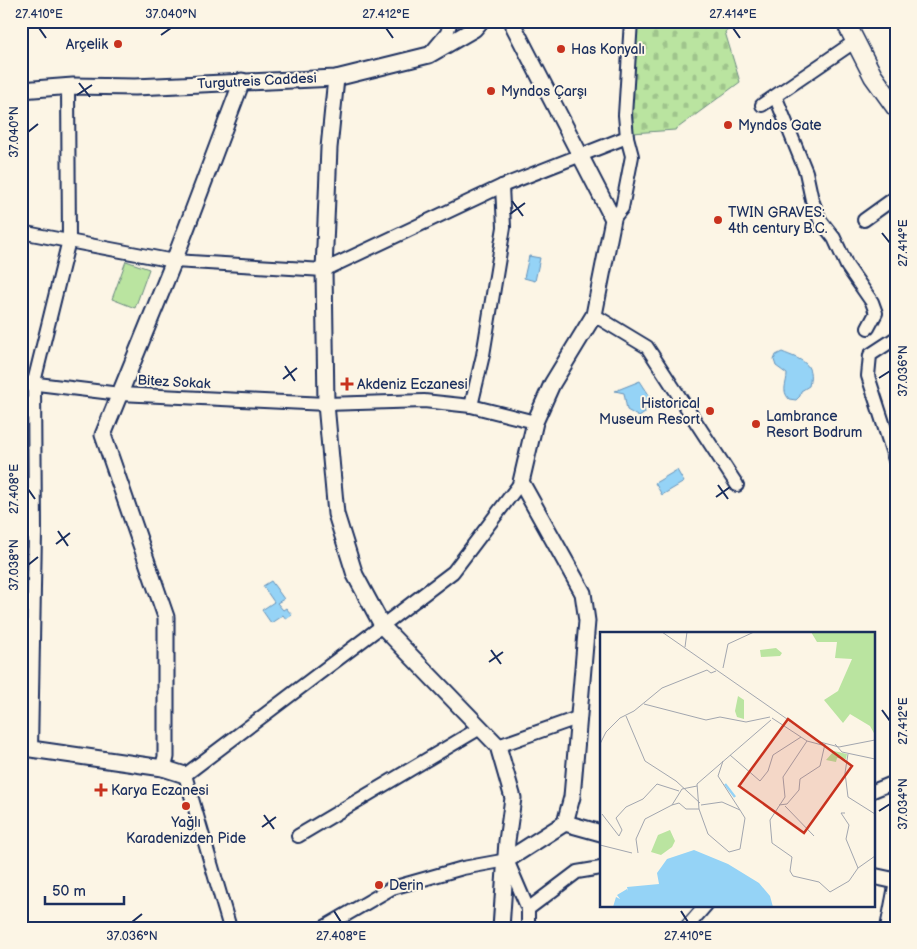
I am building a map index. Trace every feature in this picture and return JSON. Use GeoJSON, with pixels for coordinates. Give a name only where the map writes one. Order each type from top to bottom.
{"type":"FeatureCollection","features":[{"type":"Feature","properties":{"kind":"main road"},"geometry":{"type":"LineString","coordinates":[[845,21],[854,42],[873,76],[896,108]]}},
{"type":"Feature","properties":{"kind":"street"},"geometry":{"type":"LineString","coordinates":[[429,54],[446,34],[451,21]]}},
{"type":"Feature","properties":{"kind":"street","name":"Turgutreis Caddesi"},"geometry":{"type":"LineString","coordinates":[[21,90],[68,86],[135,87],[336,78],[429,54],[474,28],[481,21]]}},
{"type":"Feature","properties":{"kind":"street"},"geometry":{"type":"LineString","coordinates":[[514,21],[514,27],[578,156],[613,219]]}},
{"type":"Feature","properties":{"kind":"street"},"geometry":{"type":"LineString","coordinates":[[186,775],[453,572],[521,482],[535,422],[552,384],[594,315],[613,219],[622,208],[632,156],[627,137],[625,115],[631,21]]}},
{"type":"Feature","properties":{"kind":"street"},"geometry":{"type":"LineString","coordinates":[[762,105],[776,98],[854,42]]}},
{"type":"Feature","properties":{"kind":"street"},"geometry":{"type":"LineString","coordinates":[[336,78],[324,270],[326,404],[336,514],[355,576],[383,627],[498,746],[513,798],[507,841],[502,928]]}},
{"type":"Feature","properties":{"kind":"street"},"geometry":{"type":"LineString","coordinates":[[163,768],[166,757],[166,617],[103,435],[174,261],[242,81]]}},
{"type":"Feature","properties":{"kind":"street"},"geometry":{"type":"LineString","coordinates":[[68,86],[69,240],[28,382],[35,533],[26,749],[163,768],[186,775]]}},
{"type":"Feature","properties":{"kind":"street"},"geometry":{"type":"LineString","coordinates":[[776,98],[806,172],[812,200],[820,220],[834,238],[847,266],[872,302],[876,313],[868,328]]}},
{"type":"Feature","properties":{"kind":"street"},"geometry":{"type":"LineString","coordinates":[[21,232],[174,261],[324,270],[502,186],[627,137]]}},
{"type":"Feature","properties":{"kind":"street"},"geometry":{"type":"LineString","coordinates":[[471,406],[483,355],[504,227],[502,186]]}},
{"type":"Feature","properties":{"kind":"street"},"geometry":{"type":"LineString","coordinates":[[864,220],[896,197]]}},
{"type":"Feature","properties":{"kind":"street"},"geometry":{"type":"LineString","coordinates":[[594,315],[647,347],[737,485]]}},
{"type":"Feature","properties":{"kind":"street"},"geometry":{"type":"LineString","coordinates":[[896,338],[870,355],[868,376],[896,463]]}},
{"type":"Feature","properties":{"kind":"street","name":"Bitez Sokak"},"geometry":{"type":"LineString","coordinates":[[28,382],[120,394],[326,404],[424,401],[471,406],[535,422]]}},
{"type":"Feature","properties":{"kind":"street"},"geometry":{"type":"LineString","coordinates":[[323,928],[392,888],[463,868],[507,860],[564,823],[572,797],[587,621],[583,593],[521,482]]}},
{"type":"Feature","properties":{"kind":"street"},"geometry":{"type":"LineString","coordinates":[[21,532],[35,533]]}},
{"type":"Feature","properties":{"kind":"street"},"geometry":{"type":"LineString","coordinates":[[498,746],[580,717]]}},
{"type":"Feature","properties":{"kind":"street"},"geometry":{"type":"LineString","coordinates":[[298,836],[480,728]]}},
{"type":"Feature","properties":{"kind":"street"},"geometry":{"type":"LineString","coordinates":[[186,775],[230,928]]}},
{"type":"Feature","properties":{"kind":"street"},"geometry":{"type":"LineString","coordinates":[[874,791],[890,784],[896,784]]}},
{"type":"Feature","properties":{"kind":"street"},"geometry":{"type":"LineString","coordinates":[[564,823],[600,833]]}},
{"type":"Feature","properties":{"kind":"street"},"geometry":{"type":"LineString","coordinates":[[507,860],[528,909],[528,928]]}},
{"type":"Feature","properties":{"kind":"street"},"geometry":{"type":"LineString","coordinates":[[528,909],[577,872],[600,868]]}},
{"type":"Feature","properties":{"kind":"street"},"geometry":{"type":"LineString","coordinates":[[874,876],[896,881],[888,928]]}},
{"type":"Feature","properties":{"kind":"street"},"geometry":{"type":"LineString","coordinates":[[686,928],[705,906]]}},
{"type":"Feature","properties":{"kind":"green space"},"geometry":{"type":"Polygon","coordinates":[[[637,21],[744,21],[725,32],[740,82],[675,130],[632,133],[628,114],[637,21]]]}},
{"type":"Feature","properties":{"kind":"green space"},"geometry":{"type":"Polygon","coordinates":[[[126,261],[149,269],[135,308],[112,299],[126,261]]]}},
{"type":"Feature","properties":{"kind":"water"},"geometry":{"type":"Polygon","coordinates":[[[529,256],[540,258],[535,281],[524,278],[529,256]]]}},
{"type":"Feature","properties":{"kind":"water"},"geometry":{"type":"Polygon","coordinates":[[[782,352],[805,363],[810,372],[809,386],[801,391],[800,396],[796,400],[789,399],[785,393],[787,374],[776,366],[774,360],[776,355],[782,352]]]}},
{"type":"Feature","properties":{"kind":"water"},"geometry":{"type":"Polygon","coordinates":[[[640,381],[653,401],[644,405],[645,413],[639,417],[627,410],[624,393],[615,391],[640,381]]]}},
{"type":"Feature","properties":{"kind":"water"},"geometry":{"type":"Polygon","coordinates":[[[677,470],[684,482],[662,495],[655,483],[677,470]]]}},
{"type":"Feature","properties":{"kind":"water"},"geometry":{"type":"Polygon","coordinates":[[[271,581],[284,599],[277,603],[283,610],[286,608],[292,615],[286,619],[283,615],[271,623],[262,610],[274,602],[263,586],[271,581]]]}},
{"type":"Feature","properties":{"kind":"place","name":"Arçelik"},"geometry":{"type":"Point","coordinates":[118,44]}},
{"type":"Feature","properties":{"kind":"place","name":"Has Konyalı"},"geometry":{"type":"Point","coordinates":[561,49]}},
{"type":"Feature","properties":{"kind":"place","name":"Myndos Çarşı"},"geometry":{"type":"Point","coordinates":[491,91]}},
{"type":"Feature","properties":{"kind":"place","name":"Myndos Gate"},"geometry":{"type":"Point","coordinates":[728,125]}},
{"type":"Feature","properties":{"kind":"place","name":"TWIN GRAVES: 4th century B.C."},"geometry":{"type":"Point","coordinates":[718,220]}},
{"type":"Feature","properties":{"kind":"place","name":"Akdeniz Eczanesi"},"geometry":{"type":"Point","coordinates":[347,384]}},
{"type":"Feature","properties":{"kind":"place","name":"Historical Museum Resort"},"geometry":{"type":"Point","coordinates":[710,411]}},
{"type":"Feature","properties":{"kind":"place","name":"Lambrance Resort Bodrum"},"geometry":{"type":"Point","coordinates":[756,424]}},
{"type":"Feature","properties":{"kind":"place","name":"Karya Eczanesi"},"geometry":{"type":"Point","coordinates":[101,790]}},
{"type":"Feature","properties":{"kind":"place","name":"Yağlı Karadenizden Pide"},"geometry":{"type":"Point","coordinates":[186,806]}},
{"type":"Feature","properties":{"kind":"place","name":"Derin"},"geometry":{"type":"Point","coordinates":[379,885]}}]}
